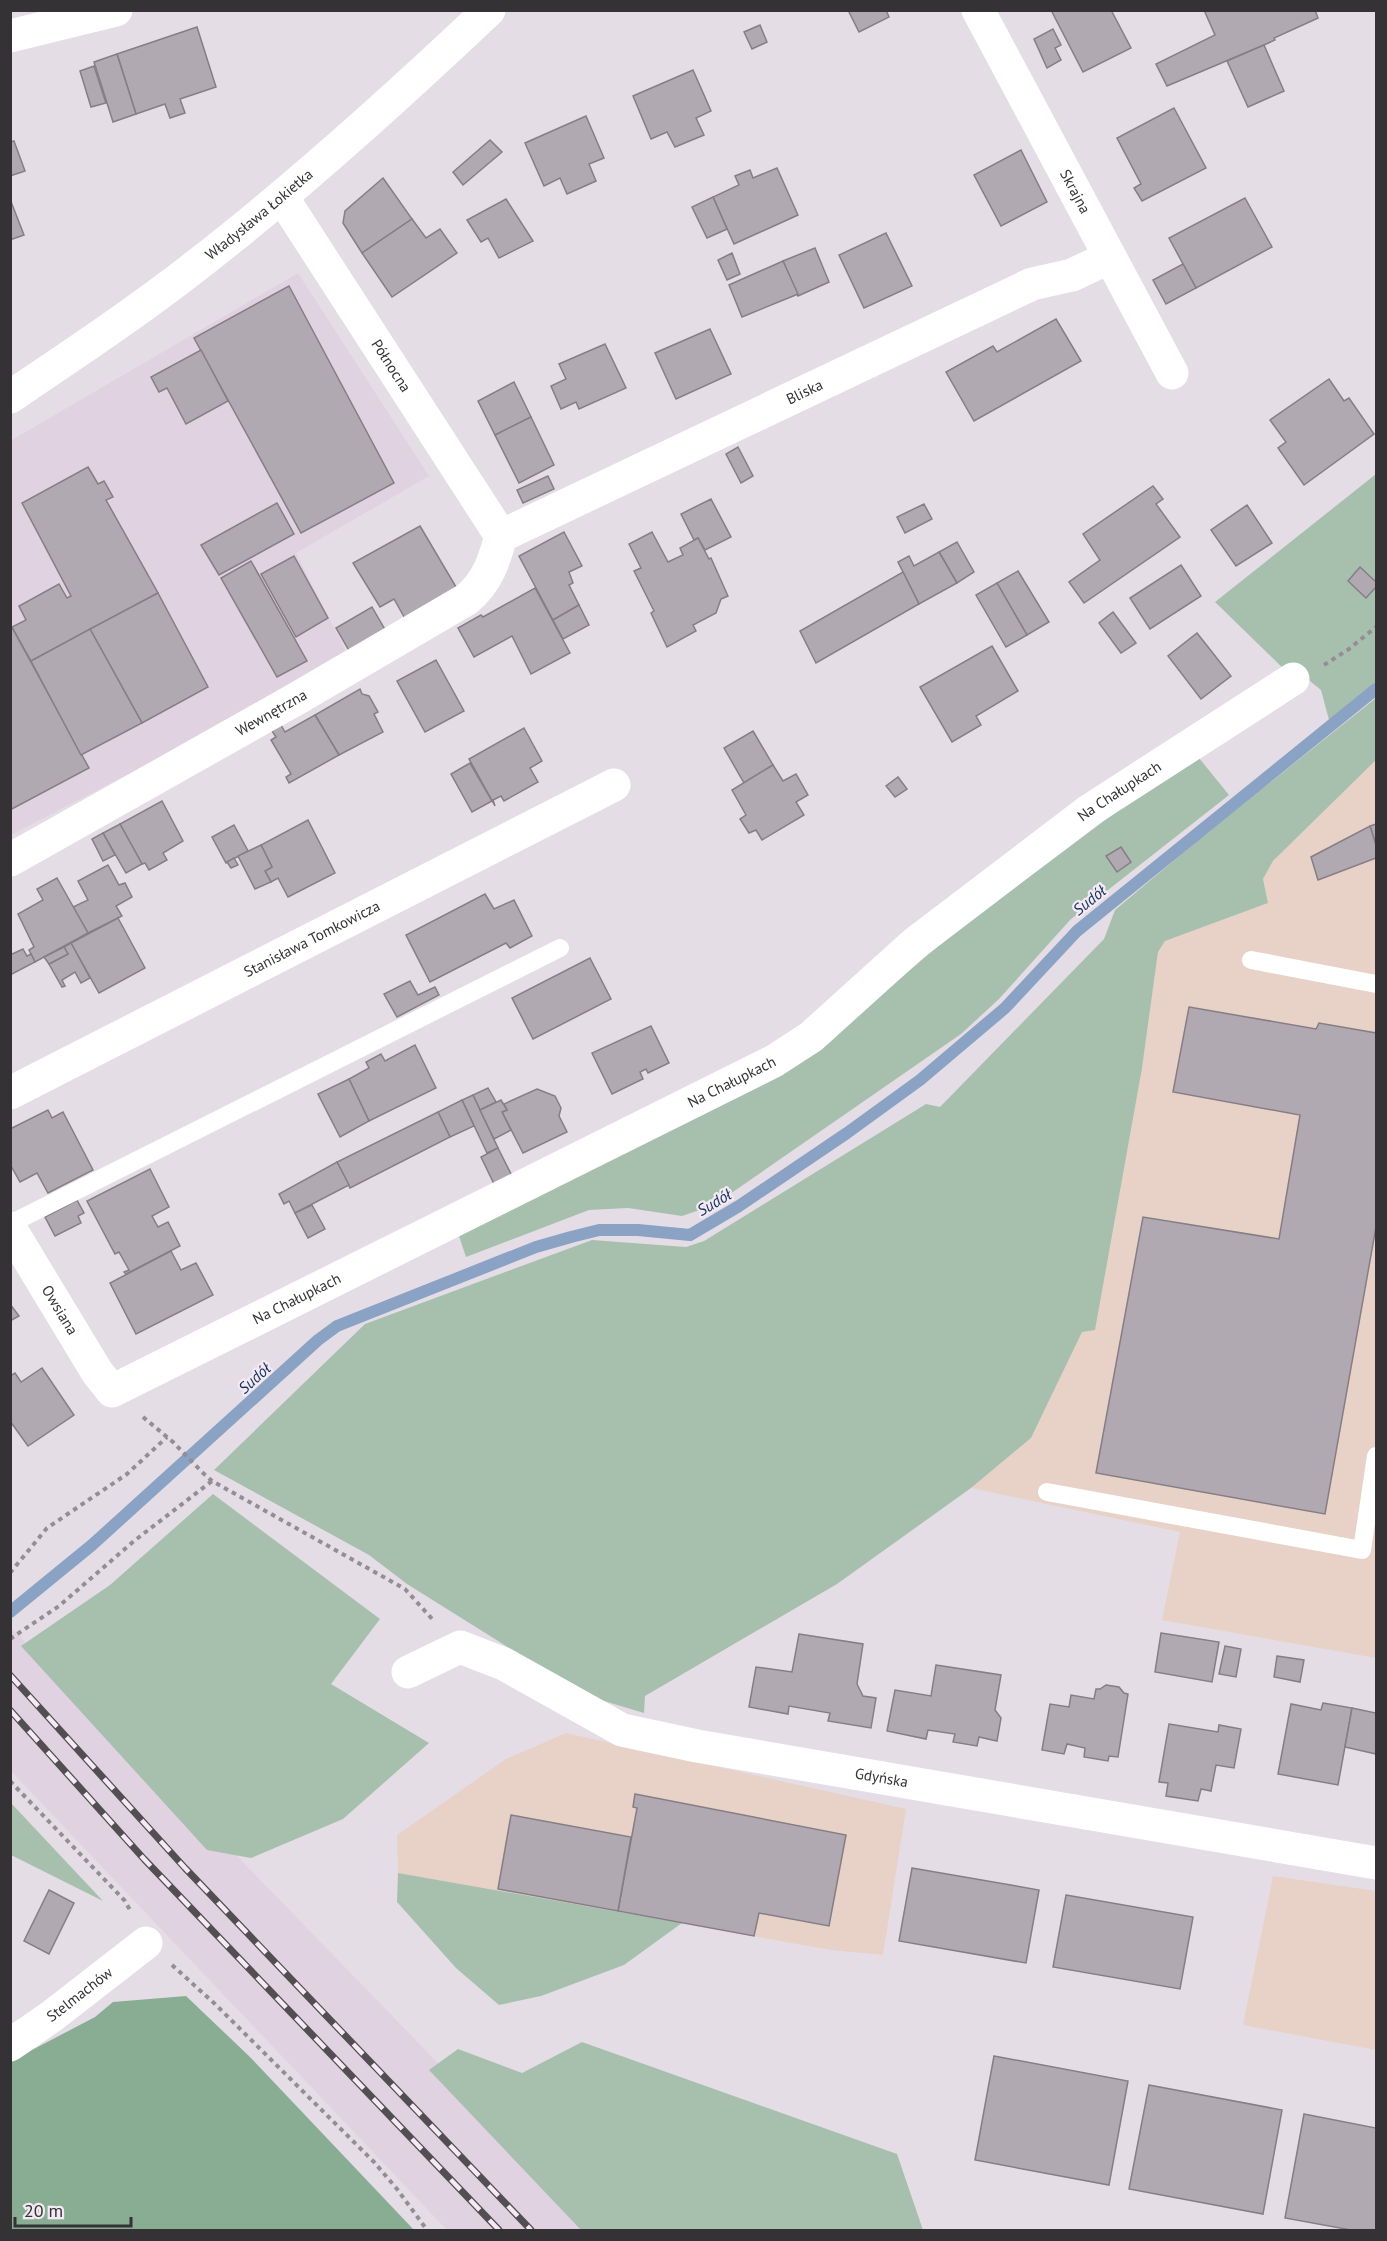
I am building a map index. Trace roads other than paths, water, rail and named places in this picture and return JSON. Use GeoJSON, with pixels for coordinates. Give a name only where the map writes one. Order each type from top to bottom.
{"type":"FeatureCollection","features":[{"type":"Feature","properties":{"kind":"street"},"geometry":{"type":"LineString","coordinates":[[10,36],[116,10]]}},
{"type":"Feature","properties":{"kind":"street","name":"Władysława Łokietka"},"geometry":{"type":"LineString","coordinates":[[10,397],[147,303],[282,197],[374,117],[489,10]]}},
{"type":"Feature","properties":{"kind":"street","name":"Skrajna"},"geometry":{"type":"LineString","coordinates":[[978,10],[1172,373]]}},
{"type":"Feature","properties":{"kind":"street","name":"Północna"},"geometry":{"type":"LineString","coordinates":[[282,197],[501,536]]}},
{"type":"Feature","properties":{"kind":"street","name":"Bliska"},"geometry":{"type":"LineString","coordinates":[[501,536],[1032,284],[1072,275],[1110,257]]}},
{"type":"Feature","properties":{"kind":"street","name":"Wewnętrzna"},"geometry":{"type":"LineString","coordinates":[[10,860],[296,699],[467,599],[488,574],[501,536]]}},
{"type":"Feature","properties":{"kind":"street","name":"Na Chałupkach"},"geometry":{"type":"LineString","coordinates":[[112,1391],[774,1061],[811,1038],[914,944],[1090,810],[1293,679]]}},
{"type":"Feature","properties":{"kind":"street","name":"Stanisława Tomkowicza"},"geometry":{"type":"LineString","coordinates":[[10,1094],[614,785]]}},
{"type":"Feature","properties":{"kind":"street","name":"Owsiana"},"geometry":{"type":"LineString","coordinates":[[10,1226],[97,1372],[112,1391]]}},
{"type":"Feature","properties":{"kind":"street","name":"Gdyńska"},"geometry":{"type":"LineString","coordinates":[[408,1672],[460,1647],[504,1664],[622,1730],[708,1748],[1377,1863]]}},
{"type":"Feature","properties":{"kind":"street","name":"Stelmachów"},"geometry":{"type":"LineString","coordinates":[[10,2045],[52,2016],[146,1943]]}},
{"type":"Feature","properties":{"kind":"lane"},"geometry":{"type":"LineString","coordinates":[[10,1226],[560,948]]}},
{"type":"Feature","properties":{"kind":"lane"},"geometry":{"type":"LineString","coordinates":[[1251,960],[1377,984]]}},
{"type":"Feature","properties":{"kind":"lane"},"geometry":{"type":"LineString","coordinates":[[1047,1492],[1362,1550],[1377,1456]]}},
{"type":"Feature","properties":{"kind":"waterway","name":"Sudół"},"geometry":{"type":"LineString","coordinates":[[10,1612],[92,1545],[318,1340],[337,1326],[536,1247],[599,1230],[638,1230],[690,1235],[739,1206],[920,1080],[1005,1008],[1077,931],[1376,689]]}},
{"type":"Feature","properties":{"kind":"railway"},"geometry":{"type":"LineString","coordinates":[[10,1675],[185,1868],[531,2230]]}},
{"type":"Feature","properties":{"kind":"railway"},"geometry":{"type":"LineString","coordinates":[[10,1710],[144,1859],[499,2230]]}}]}
